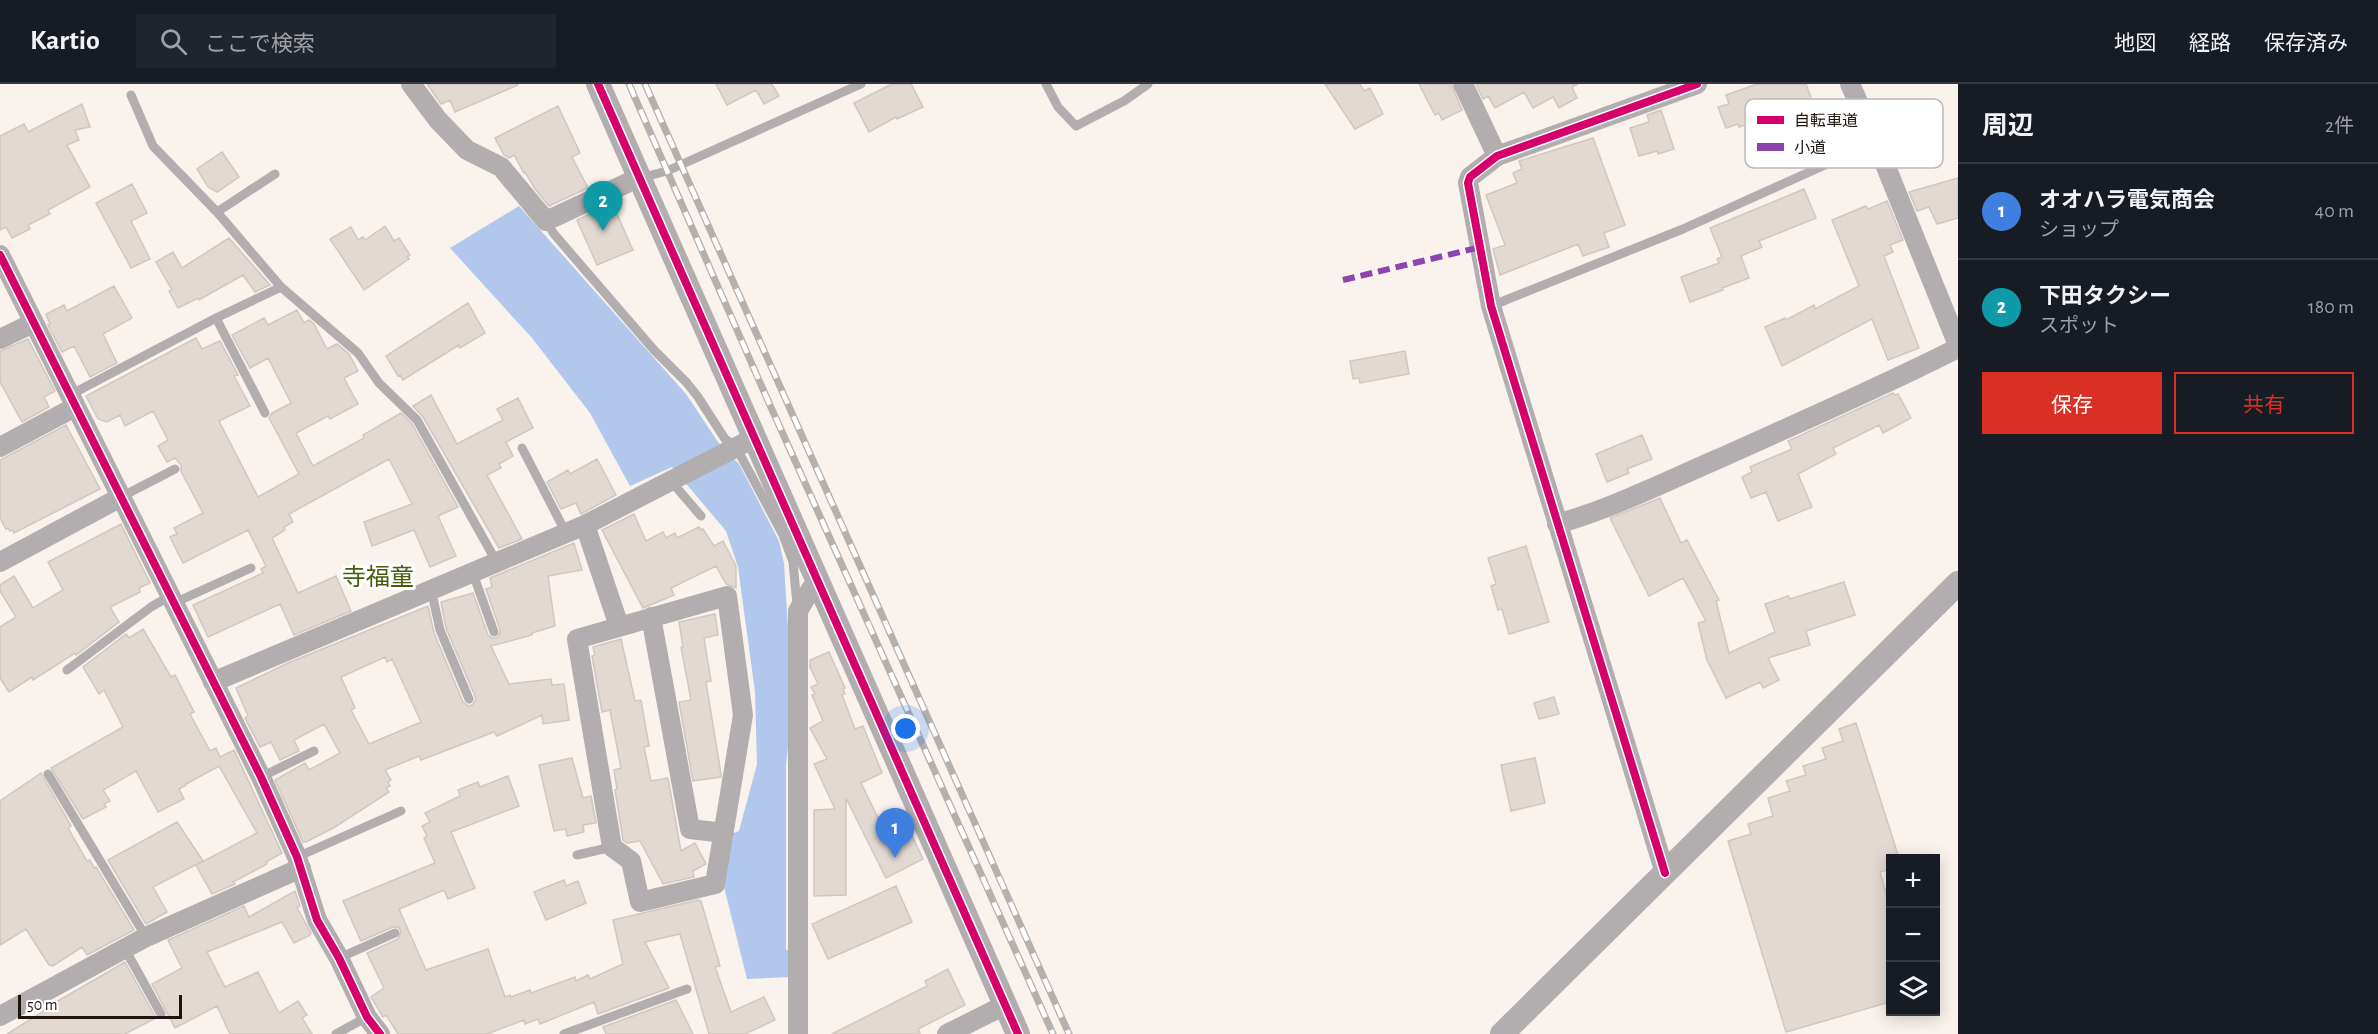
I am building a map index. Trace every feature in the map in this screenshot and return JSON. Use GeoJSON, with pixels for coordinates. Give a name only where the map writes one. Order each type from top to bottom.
{"type":"FeatureCollection","features":[{"type":"Feature","properties":{"kind":"street"},"geometry":{"type":"LineString","coordinates":[[411,84],[438,120],[467,150],[501,167],[546,221],[638,178]]}},
{"type":"Feature","properties":{"kind":"street"},"geometry":{"type":"LineString","coordinates":[[598,84],[745,443],[819,583],[1018,1034]]}},
{"type":"Feature","properties":{"kind":"street"},"geometry":{"type":"LineString","coordinates":[[1463,84],[1497,156]]}},
{"type":"Feature","properties":{"kind":"street"},"geometry":{"type":"LineString","coordinates":[[1665,873],[1491,306],[1468,183],[1470,177],[1497,156],[1697,84]]}},
{"type":"Feature","properties":{"kind":"street"},"geometry":{"type":"LineString","coordinates":[[1850,84],[1857,99]]}},
{"type":"Feature","properties":{"kind":"street"},"geometry":{"type":"LineString","coordinates":[[1557,524],[1592,514],[1692,470],[1889,382],[1958,346],[1886,168]]}},
{"type":"Feature","properties":{"kind":"street"},"geometry":{"type":"LineString","coordinates":[[0,255],[261,777],[299,862],[317,920],[339,958],[367,1017],[380,1034]]}},
{"type":"Feature","properties":{"kind":"street"},"geometry":{"type":"LineString","coordinates":[[0,339],[33,323]]}},
{"type":"Feature","properties":{"kind":"street"},"geometry":{"type":"LineString","coordinates":[[0,447],[73,401]]}},
{"type":"Feature","properties":{"kind":"street"},"geometry":{"type":"LineString","coordinates":[[213,682],[585,525],[745,443]]}},
{"type":"Feature","properties":{"kind":"street"},"geometry":{"type":"LineString","coordinates":[[0,562],[121,497]]}},
{"type":"Feature","properties":{"kind":"street"},"geometry":{"type":"LineString","coordinates":[[585,525],[619,626]]}},
{"type":"Feature","properties":{"kind":"street"},"geometry":{"type":"LineString","coordinates":[[798,1034],[798,611],[811,589],[819,583]]}},
{"type":"Feature","properties":{"kind":"street"},"geometry":{"type":"LineString","coordinates":[[1502,1034],[1958,583]]}},
{"type":"Feature","properties":{"kind":"street"},"geometry":{"type":"LineString","coordinates":[[727,596],[743,715],[715,884],[640,902],[632,861],[612,847],[577,639],[619,626],[727,596]]}},
{"type":"Feature","properties":{"kind":"street"},"geometry":{"type":"LineString","coordinates":[[651,617],[690,829],[724,833]]}},
{"type":"Feature","properties":{"kind":"street"},"geometry":{"type":"LineString","coordinates":[[0,1016],[146,937],[299,862]]}},
{"type":"Feature","properties":{"kind":"street"},"geometry":{"type":"LineString","coordinates":[[947,1034],[1005,1005]]}},
{"type":"Feature","properties":{"kind":"lane"},"geometry":{"type":"LineString","coordinates":[[638,178],[667,171],[861,84]]}},
{"type":"Feature","properties":{"kind":"lane"},"geometry":{"type":"LineString","coordinates":[[1046,84],[1058,107],[1076,126],[1124,101],[1148,84]]}},
{"type":"Feature","properties":{"kind":"lane"},"geometry":{"type":"LineString","coordinates":[[131,95],[153,146],[217,212],[281,287],[358,353],[379,383],[417,420],[496,561]]}},
{"type":"Feature","properties":{"kind":"lane"},"geometry":{"type":"LineString","coordinates":[[1491,306],[1673,233],[1818,168]]}},
{"type":"Feature","properties":{"kind":"lane"},"geometry":{"type":"LineString","coordinates":[[217,212],[275,174]]}},
{"type":"Feature","properties":{"kind":"lane"},"geometry":{"type":"LineString","coordinates":[[546,221],[554,234],[654,350],[687,383],[725,439],[745,443],[793,562],[798,611]]}},
{"type":"Feature","properties":{"kind":"lane"},"geometry":{"type":"LineString","coordinates":[[73,401],[216,318],[281,287]]}},
{"type":"Feature","properties":{"kind":"lane"},"geometry":{"type":"LineString","coordinates":[[216,318],[265,413]]}},
{"type":"Feature","properties":{"kind":"lane"},"geometry":{"type":"LineString","coordinates":[[522,448],[566,532]]}},
{"type":"Feature","properties":{"kind":"lane"},"geometry":{"type":"LineString","coordinates":[[121,497],[175,469]]}},
{"type":"Feature","properties":{"kind":"lane"},"geometry":{"type":"LineString","coordinates":[[670,480],[701,516]]}},
{"type":"Feature","properties":{"kind":"lane"},"geometry":{"type":"LineString","coordinates":[[67,670],[151,607],[251,568]]}},
{"type":"Feature","properties":{"kind":"lane"},"geometry":{"type":"LineString","coordinates":[[472,571],[494,633]]}},
{"type":"Feature","properties":{"kind":"lane"},"geometry":{"type":"LineString","coordinates":[[430,589],[440,630],[469,699]]}},
{"type":"Feature","properties":{"kind":"lane"},"geometry":{"type":"LineString","coordinates":[[261,777],[314,751]]}},
{"type":"Feature","properties":{"kind":"lane"},"geometry":{"type":"LineString","coordinates":[[48,774],[146,937]]}},
{"type":"Feature","properties":{"kind":"lane"},"geometry":{"type":"LineString","coordinates":[[299,862],[401,811]]}},
{"type":"Feature","properties":{"kind":"lane"},"geometry":{"type":"LineString","coordinates":[[577,855],[612,847]]}},
{"type":"Feature","properties":{"kind":"lane"},"geometry":{"type":"LineString","coordinates":[[339,958],[395,933]]}},
{"type":"Feature","properties":{"kind":"lane"},"geometry":{"type":"LineString","coordinates":[[125,949],[161,1014]]}},
{"type":"Feature","properties":{"kind":"lane"},"geometry":{"type":"LineString","coordinates":[[564,1034],[687,989]]}},
{"type":"Feature","properties":{"kind":"lane"},"geometry":{"type":"LineString","coordinates":[[336,1034],[367,1017]]}},
{"type":"Feature","properties":{"kind":"water"},"geometry":{"type":"Polygon","coordinates":[[[519,206],[686,394],[718,442],[739,464],[779,541],[784,563],[790,661],[789,739],[786,764],[786,950],[792,951],[791,977],[747,979],[723,883],[734,833],[739,831],[757,764],[755,692],[738,567],[726,531],[672,467],[630,486],[590,413],[532,338],[450,248],[519,206]]]}},
{"type":"Feature","properties":{"kind":"building"},"geometry":{"type":"Polygon","coordinates":[[[427,84],[518,85],[455,112],[450,100],[441,104],[427,84]]]}},
{"type":"Feature","properties":{"kind":"building"},"geometry":{"type":"Polygon","coordinates":[[[716,84],[772,84],[779,96],[764,104],[756,90],[727,105],[716,84]]]}},
{"type":"Feature","properties":{"kind":"building"},"geometry":{"type":"Polygon","coordinates":[[[892,84],[911,84],[923,107],[897,119],[896,117],[869,132],[854,103],[892,84]]]}},
{"type":"Feature","properties":{"kind":"building"},"geometry":{"type":"Polygon","coordinates":[[[1325,84],[1360,84],[1364,91],[1370,88],[1383,114],[1355,129],[1325,84]]]}},
{"type":"Feature","properties":{"kind":"building"},"geometry":{"type":"Polygon","coordinates":[[[1419,84],[1451,84],[1462,110],[1442,120],[1439,113],[1435,115],[1419,84]]]}},
{"type":"Feature","properties":{"kind":"building"},"geometry":{"type":"Polygon","coordinates":[[[1476,84],[1578,84],[1572,87],[1577,98],[1559,108],[1553,97],[1533,108],[1524,92],[1495,108],[1488,96],[1483,99],[1476,84]]]}},
{"type":"Feature","properties":{"kind":"building"},"geometry":{"type":"Polygon","coordinates":[[[1757,84],[1806,84],[1811,99],[1745,99],[1745,125],[1739,127],[1738,124],[1726,128],[1718,107],[1729,104],[1726,95],[1757,84]]]}},
{"type":"Feature","properties":{"kind":"building"},"geometry":{"type":"Polygon","coordinates":[[[82,104],[90,127],[75,130],[79,140],[67,145],[90,187],[48,210],[50,214],[28,225],[30,229],[12,238],[6,227],[0,230],[0,136],[24,124],[28,132],[82,104]]]}},
{"type":"Feature","properties":{"kind":"building"},"geometry":{"type":"Polygon","coordinates":[[[558,106],[580,153],[572,157],[588,188],[549,206],[524,173],[514,155],[509,158],[504,155],[495,138],[558,106]]]}},
{"type":"Feature","properties":{"kind":"building"},"geometry":{"type":"Polygon","coordinates":[[[1661,110],[1674,149],[1639,156],[1630,128],[1649,122],[1647,115],[1661,110]]]}},
{"type":"Feature","properties":{"kind":"building"},"geometry":{"type":"Polygon","coordinates":[[[1593,138],[1625,225],[1604,233],[1609,247],[1583,256],[1578,244],[1500,275],[1493,249],[1505,245],[1486,195],[1517,183],[1513,173],[1522,169],[1519,161],[1593,138]]]}},
{"type":"Feature","properties":{"kind":"building"},"geometry":{"type":"Polygon","coordinates":[[[222,152],[239,177],[217,192],[208,187],[197,169],[222,152]]]}},
{"type":"Feature","properties":{"kind":"building"},"geometry":{"type":"Polygon","coordinates":[[[1958,178],[1958,218],[1937,224],[1929,207],[1917,211],[1909,192],[1958,178]]]}},
{"type":"Feature","properties":{"kind":"building"},"geometry":{"type":"Polygon","coordinates":[[[132,184],[147,213],[131,221],[150,259],[131,268],[96,203],[132,184]]]}},
{"type":"Feature","properties":{"kind":"building"},"geometry":{"type":"Polygon","coordinates":[[[1804,189],[1816,218],[1759,241],[1762,247],[1741,256],[1749,278],[1690,302],[1681,277],[1719,263],[1717,259],[1722,257],[1710,228],[1804,189]]]}},
{"type":"Feature","properties":{"kind":"building"},"geometry":{"type":"Polygon","coordinates":[[[1887,201],[1903,240],[1890,245],[1893,252],[1884,256],[1919,348],[1888,360],[1872,319],[1782,366],[1765,327],[1785,318],[1786,320],[1814,305],[1815,309],[1859,286],[1832,220],[1866,206],[1868,209],[1887,201]]]}},
{"type":"Feature","properties":{"kind":"building"},"geometry":{"type":"Polygon","coordinates":[[[612,203],[633,250],[597,265],[577,220],[612,203]]]}},
{"type":"Feature","properties":{"kind":"building"},"geometry":{"type":"Polygon","coordinates":[[[385,226],[394,241],[399,238],[410,255],[407,257],[409,259],[364,290],[330,239],[351,227],[358,240],[363,237],[365,240],[385,226]]]}},
{"type":"Feature","properties":{"kind":"building"},"geometry":{"type":"Polygon","coordinates":[[[229,238],[270,285],[255,292],[243,275],[199,300],[198,298],[178,308],[169,291],[172,290],[156,262],[173,252],[182,268],[229,238]]]}},
{"type":"Feature","properties":{"kind":"building"},"geometry":{"type":"Polygon","coordinates":[[[114,286],[132,318],[103,334],[117,363],[90,377],[74,346],[62,352],[48,325],[50,324],[46,314],[64,305],[67,311],[114,286]]]}},
{"type":"Feature","properties":{"kind":"building"},"geometry":{"type":"Polygon","coordinates":[[[468,303],[485,333],[460,348],[459,345],[403,380],[400,375],[398,376],[386,356],[468,303]]]}},
{"type":"Feature","properties":{"kind":"building"},"geometry":{"type":"Polygon","coordinates":[[[297,310],[304,323],[309,320],[314,324],[327,349],[337,344],[349,354],[358,371],[344,378],[358,404],[330,419],[328,416],[296,433],[313,466],[364,438],[363,435],[401,413],[412,424],[458,507],[438,516],[456,556],[430,567],[414,530],[372,546],[364,522],[412,504],[389,459],[289,514],[293,522],[272,538],[298,593],[336,576],[351,611],[294,635],[280,604],[208,637],[193,605],[263,573],[261,569],[266,566],[248,530],[183,563],[170,537],[177,534],[174,528],[203,513],[181,471],[181,465],[175,458],[167,462],[158,446],[168,440],[153,411],[125,426],[120,415],[107,422],[98,419],[86,396],[196,338],[202,349],[220,341],[238,375],[234,376],[250,406],[219,421],[258,497],[299,474],[269,418],[272,413],[291,403],[268,358],[250,368],[232,335],[264,318],[268,325],[297,310]]]}},
{"type":"Feature","properties":{"kind":"building"},"geometry":{"type":"Polygon","coordinates":[[[28,339],[55,391],[44,397],[49,407],[22,422],[0,382],[0,351],[28,339]]]}},
{"type":"Feature","properties":{"kind":"building"},"geometry":{"type":"Polygon","coordinates":[[[1405,351],[1409,374],[1360,383],[1359,378],[1353,379],[1350,361],[1405,351]]]}},
{"type":"Feature","properties":{"kind":"building"},"geometry":{"type":"Polygon","coordinates":[[[1893,393],[1898,394],[1911,418],[1883,433],[1879,425],[1833,448],[1836,454],[1798,474],[1812,507],[1778,521],[1766,492],[1751,498],[1742,477],[1752,472],[1750,467],[1792,449],[1788,441],[1893,393]]]}},
{"type":"Feature","properties":{"kind":"building"},"geometry":{"type":"Polygon","coordinates":[[[431,395],[457,444],[503,420],[497,409],[518,398],[533,428],[506,442],[513,456],[499,464],[501,468],[487,475],[522,539],[499,548],[423,417],[413,406],[431,395]]]}},
{"type":"Feature","properties":{"kind":"building"},"geometry":{"type":"Polygon","coordinates":[[[66,425],[100,489],[14,533],[13,530],[6,529],[0,518],[0,460],[66,425]]]}},
{"type":"Feature","properties":{"kind":"building"},"geometry":{"type":"Polygon","coordinates":[[[1642,435],[1652,459],[1627,469],[1629,473],[1607,482],[1596,454],[1642,435]]]}},
{"type":"Feature","properties":{"kind":"building"},"geometry":{"type":"Polygon","coordinates":[[[597,459],[616,495],[581,514],[576,503],[561,509],[547,482],[568,470],[570,474],[597,459]]]}},
{"type":"Feature","properties":{"kind":"building"},"geometry":{"type":"Polygon","coordinates":[[[1660,498],[1681,543],[1687,540],[1719,600],[1716,601],[1729,653],[1775,632],[1765,604],[1788,596],[1790,599],[1844,582],[1855,615],[1806,631],[1810,645],[1768,658],[1779,680],[1763,688],[1760,682],[1726,698],[1707,660],[1698,623],[1706,621],[1683,578],[1649,596],[1610,518],[1660,498]]]}},
{"type":"Feature","properties":{"kind":"building"},"geometry":{"type":"Polygon","coordinates":[[[634,514],[646,541],[663,532],[666,538],[675,533],[677,538],[699,527],[703,529],[714,546],[723,541],[736,566],[736,588],[726,584],[716,566],[671,588],[674,595],[643,608],[602,530],[634,514]]]}},
{"type":"Feature","properties":{"kind":"building"},"geometry":{"type":"Polygon","coordinates":[[[121,524],[150,583],[139,588],[140,592],[110,607],[119,622],[76,655],[75,653],[33,680],[32,677],[9,692],[0,678],[0,627],[16,617],[0,591],[0,585],[14,576],[33,608],[63,590],[48,562],[121,524]]]}},
{"type":"Feature","properties":{"kind":"building"},"geometry":{"type":"Polygon","coordinates":[[[574,543],[582,570],[548,576],[555,626],[491,646],[509,684],[551,679],[552,685],[564,684],[569,720],[543,724],[542,715],[497,736],[494,732],[421,760],[419,756],[385,770],[391,780],[388,782],[390,786],[386,788],[389,792],[335,827],[303,842],[275,780],[305,763],[309,770],[340,753],[324,724],[294,740],[299,751],[280,760],[271,742],[260,747],[245,718],[248,716],[236,688],[288,663],[428,606],[434,633],[463,702],[468,706],[472,705],[476,700],[475,696],[446,628],[441,602],[473,593],[488,635],[497,638],[500,630],[486,589],[492,587],[490,578],[574,543]],[[385,657],[341,677],[355,708],[351,710],[369,744],[421,722],[392,659],[387,662],[385,657]]]}},
{"type":"Feature","properties":{"kind":"building"},"geometry":{"type":"Polygon","coordinates":[[[1526,546],[1549,622],[1509,634],[1502,609],[1498,610],[1491,586],[1496,584],[1488,558],[1526,546]]]}},
{"type":"Feature","properties":{"kind":"building"},"geometry":{"type":"Polygon","coordinates":[[[715,614],[718,635],[704,638],[711,681],[706,682],[721,777],[693,781],[679,702],[691,700],[681,647],[683,647],[679,622],[715,614]]]}},
{"type":"Feature","properties":{"kind":"building"},"geometry":{"type":"Polygon","coordinates":[[[143,629],[171,677],[175,675],[194,712],[190,714],[210,751],[216,748],[220,757],[234,750],[282,853],[266,862],[267,864],[233,882],[235,884],[212,894],[196,865],[257,833],[219,766],[179,789],[184,799],[158,812],[136,771],[103,790],[110,801],[104,804],[106,807],[83,819],[51,768],[123,727],[104,690],[99,694],[83,667],[126,634],[129,638],[143,629]]]}},
{"type":"Feature","properties":{"kind":"building"},"geometry":{"type":"Polygon","coordinates":[[[621,639],[635,701],[641,700],[649,746],[644,747],[651,781],[668,778],[681,851],[695,843],[706,864],[693,871],[694,877],[663,884],[640,841],[627,843],[623,840],[614,770],[621,768],[610,710],[602,712],[592,656],[595,655],[593,647],[621,639]]]}},
{"type":"Feature","properties":{"kind":"building"},"geometry":{"type":"Polygon","coordinates":[[[829,652],[845,688],[843,689],[845,694],[842,695],[855,729],[863,726],[882,773],[861,783],[886,834],[896,829],[900,838],[911,834],[923,859],[886,878],[846,798],[846,895],[814,896],[814,810],[835,809],[814,764],[827,759],[810,728],[823,721],[812,695],[815,694],[811,687],[818,684],[810,667],[810,660],[829,652]]]}},
{"type":"Feature","properties":{"kind":"building"},"geometry":{"type":"Polygon","coordinates":[[[1554,697],[1559,714],[1539,719],[1534,703],[1554,697]]]}},
{"type":"Feature","properties":{"kind":"building"},"geometry":{"type":"Polygon","coordinates":[[[1856,723],[1898,854],[1886,854],[1886,870],[1880,872],[1886,893],[1886,1003],[1786,1032],[1728,841],[1751,834],[1748,824],[1773,816],[1768,798],[1790,791],[1786,781],[1806,775],[1803,766],[1826,759],[1822,748],[1843,741],[1839,729],[1856,723]]]}},
{"type":"Feature","properties":{"kind":"building"},"geometry":{"type":"Polygon","coordinates":[[[572,758],[583,798],[591,796],[596,823],[583,825],[584,832],[567,836],[566,829],[554,831],[539,765],[572,758]]]}},
{"type":"Feature","properties":{"kind":"building"},"geometry":{"type":"Polygon","coordinates":[[[1535,758],[1545,803],[1511,811],[1501,765],[1535,758]]]}},
{"type":"Feature","properties":{"kind":"building"},"geometry":{"type":"Polygon","coordinates":[[[41,773],[71,826],[68,828],[87,861],[90,860],[94,868],[96,867],[134,930],[87,955],[82,947],[53,966],[49,965],[26,929],[0,945],[0,801],[41,773]]]}},
{"type":"Feature","properties":{"kind":"building"},"geometry":{"type":"Polygon","coordinates":[[[508,776],[519,806],[451,832],[475,888],[448,899],[444,890],[399,909],[426,970],[488,949],[505,997],[530,990],[531,993],[575,977],[576,981],[588,975],[590,979],[623,964],[613,920],[698,900],[701,901],[720,966],[715,967],[731,1012],[764,997],[775,1020],[745,1034],[709,1034],[680,934],[645,942],[669,988],[598,1014],[594,1002],[540,1024],[538,1019],[525,1024],[524,1020],[487,1034],[398,1034],[386,1015],[383,1017],[371,997],[384,988],[367,953],[398,939],[401,931],[398,927],[393,927],[361,941],[343,901],[435,863],[424,838],[427,836],[422,826],[430,822],[425,813],[460,796],[458,790],[478,782],[480,787],[508,776]]]}},
{"type":"Feature","properties":{"kind":"building"},"geometry":{"type":"Polygon","coordinates":[[[177,822],[203,861],[153,887],[167,912],[146,924],[108,860],[177,822]]]}},
{"type":"Feature","properties":{"kind":"building"},"geometry":{"type":"Polygon","coordinates":[[[564,880],[566,886],[578,881],[586,903],[546,920],[534,892],[564,880]]]}},
{"type":"Feature","properties":{"kind":"building"},"geometry":{"type":"Polygon","coordinates":[[[896,886],[912,922],[828,959],[812,924],[896,886]]]}},
{"type":"Feature","properties":{"kind":"building"},"geometry":{"type":"Polygon","coordinates":[[[295,891],[300,906],[297,908],[310,935],[294,943],[282,922],[207,952],[225,987],[258,972],[279,1013],[298,1001],[307,1015],[302,1018],[312,1034],[230,1034],[217,1006],[175,1028],[152,984],[182,968],[168,940],[244,906],[249,917],[295,891]]]}},
{"type":"Feature","properties":{"kind":"building"},"geometry":{"type":"Polygon","coordinates":[[[125,962],[156,1018],[125,1034],[7,1034],[51,1005],[125,962]]]}},
{"type":"Feature","properties":{"kind":"building"},"geometry":{"type":"Polygon","coordinates":[[[948,969],[965,1005],[918,1029],[920,1034],[832,1034],[927,986],[925,981],[948,969]]]}},
{"type":"Feature","properties":{"kind":"building"},"geometry":{"type":"Polygon","coordinates":[[[676,1000],[693,1034],[606,1034],[603,1027],[676,1000]]]}},
{"type":"Feature","properties":{"kind":"railway"},"geometry":{"type":"LineString","coordinates":[[629,84],[769,403],[1053,1034]]}},
{"type":"Feature","properties":{"kind":"railway"},"geometry":{"type":"LineString","coordinates":[[645,84],[1069,1034]]}},
{"type":"Feature","properties":{"kind":"marked path"},"geometry":{"type":"LineString","coordinates":[[1343,280],[1481,247]]}},
{"type":"Feature","properties":{"kind":"cycle path"},"geometry":{"type":"LineString","coordinates":[[598,84],[1018,1034]]}},
{"type":"Feature","properties":{"kind":"cycle path"},"geometry":{"type":"LineString","coordinates":[[1665,873],[1491,306],[1468,183],[1470,177],[1497,156],[1697,84]]}},
{"type":"Feature","properties":{"kind":"cycle path"},"geometry":{"type":"LineString","coordinates":[[0,255],[261,777],[297,857],[317,920],[339,958],[367,1017],[380,1034]]}},
{"type":"Feature","properties":{"kind":"place","name":"下田タクシー"},"geometry":{"type":"Point","coordinates":[603,231]}},
{"type":"Feature","properties":{"kind":"place","name":"オオハラ電気商会"},"geometry":{"type":"Point","coordinates":[895,858]}},
{"type":"Feature","properties":{"kind":"district","name":"寺福童"},"geometry":{"type":"Point","coordinates":[378,578]}}]}
